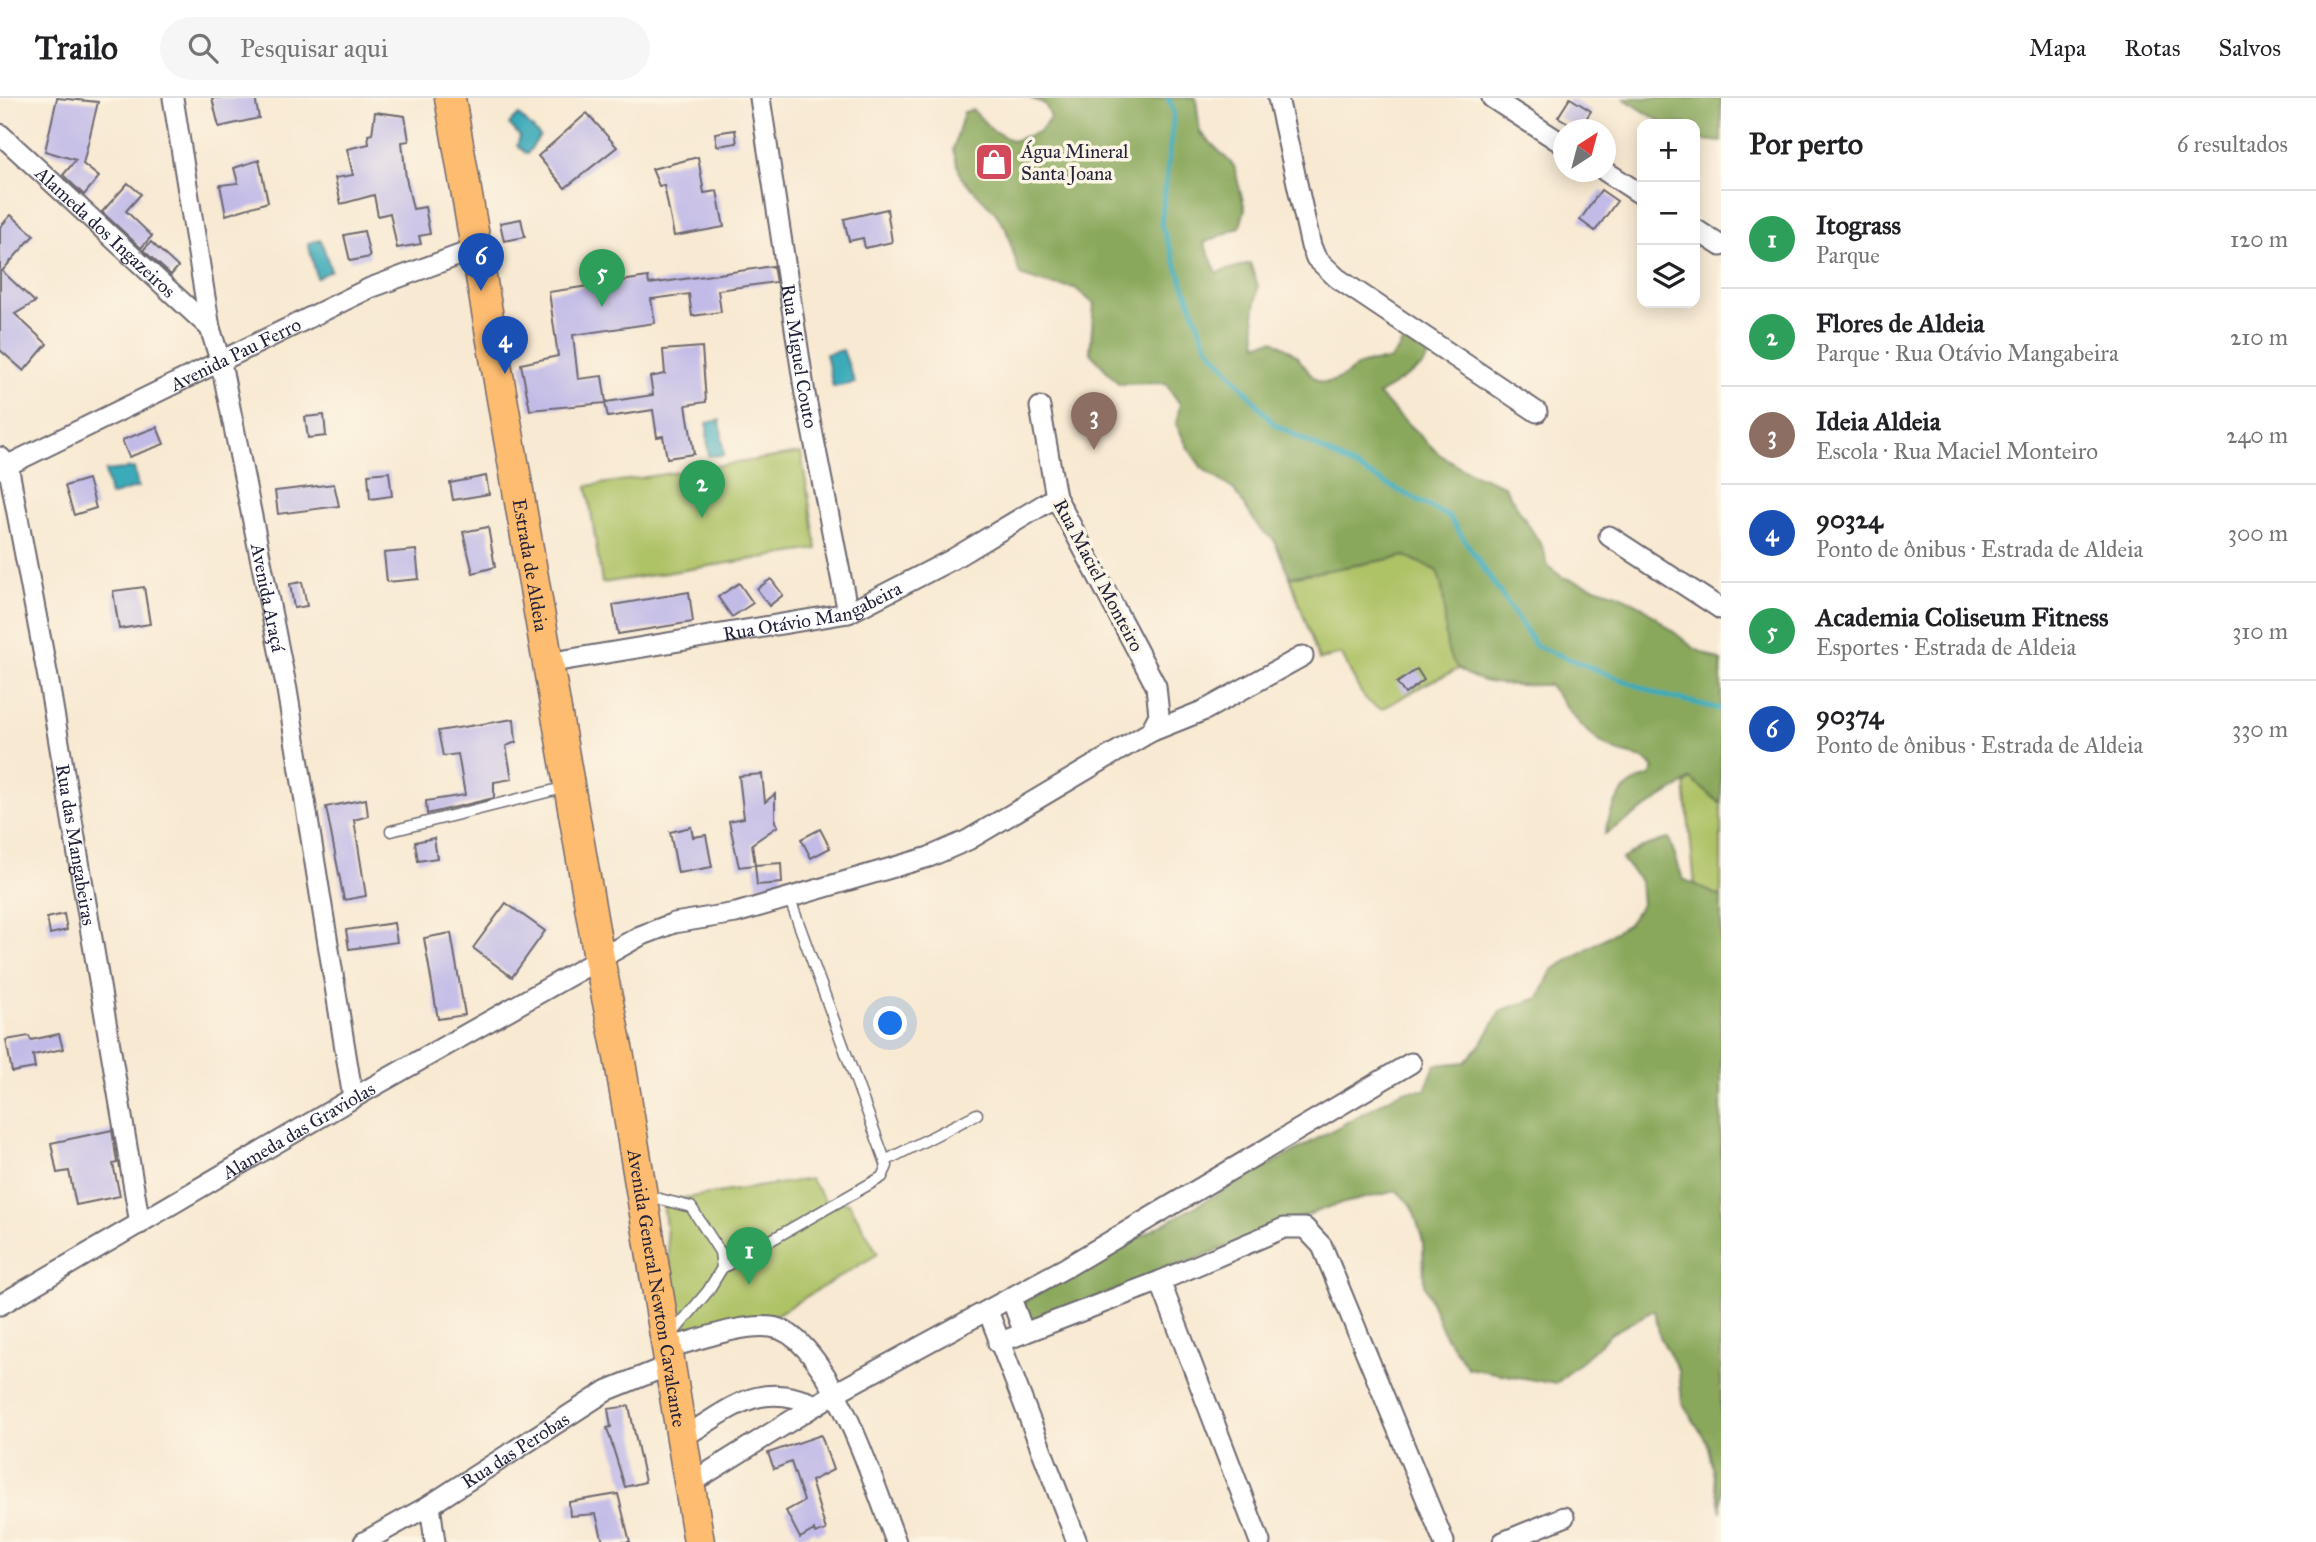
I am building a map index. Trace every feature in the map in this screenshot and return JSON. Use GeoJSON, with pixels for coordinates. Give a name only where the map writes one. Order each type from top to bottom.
{"type":"FeatureCollection","features":[{"type":"Feature","properties":{"kind":"main road","name":"Estrada de Aldeia"},"geometry":{"type":"LineString","coordinates":[[450,98],[506,406],[547,663],[599,958],[615,1032]]}},
{"type":"Feature","properties":{"kind":"main road","name":"Avenida General Newton Cavalcante"},"geometry":{"type":"LineString","coordinates":[[615,1032],[699,1542]]}},
{"type":"Feature","properties":{"kind":"street","name":"Avenida Araçá"},"geometry":{"type":"LineString","coordinates":[[173,98],[210,328],[221,363],[288,690],[353,1098]]}},
{"type":"Feature","properties":{"kind":"street","name":"Rua Miguel Couto"},"geometry":{"type":"LineString","coordinates":[[760,98],[805,394],[848,613]]}},
{"type":"Feature","properties":{"kind":"street"},"geometry":{"type":"LineString","coordinates":[[1278,98],[1316,258],[1338,278],[1537,412]]}},
{"type":"Feature","properties":{"kind":"street"},"geometry":{"type":"LineString","coordinates":[[1492,98],[1553,138]]}},
{"type":"Feature","properties":{"kind":"street","name":"Alameda dos Ingazeiros"},"geometry":{"type":"LineString","coordinates":[[0,134],[210,328]]}},
{"type":"Feature","properties":{"kind":"street"},"geometry":{"type":"LineString","coordinates":[[1616,178],[1637,192]]}},
{"type":"Feature","properties":{"kind":"street"},"geometry":{"type":"LineString","coordinates":[[1700,232],[1721,246]]}},
{"type":"Feature","properties":{"kind":"street","name":"Avenida Pau Ferro"},"geometry":{"type":"LineString","coordinates":[[3,464],[221,363],[370,288],[476,249]]}},
{"type":"Feature","properties":{"kind":"street","name":"Rua Maciel Monteiro"},"geometry":{"type":"LineString","coordinates":[[1040,407],[1056,497],[1150,671],[1159,700],[1157,723],[1150,732]]}},
{"type":"Feature","properties":{"kind":"street","name":"Rua das Mangabeiras"},"geometry":{"type":"LineString","coordinates":[[3,464],[49,682],[140,1224]]}},
{"type":"Feature","properties":{"kind":"street","name":"Rua Otávio Mangabeira"},"geometry":{"type":"LineString","coordinates":[[547,663],[848,613],[951,560],[1056,497]]}},
{"type":"Feature","properties":{"kind":"street"},"geometry":{"type":"LineString","coordinates":[[1609,536],[1721,609]]}},
{"type":"Feature","properties":{"kind":"street","name":"Alameda das Graviolas"},"geometry":{"type":"LineString","coordinates":[[0,1305],[353,1098],[599,958],[658,928],[702,917],[736,913],[950,849],[1150,732],[1205,710],[1303,656]]}},
{"type":"Feature","properties":{"kind":"street"},"geometry":{"type":"LineString","coordinates":[[691,1483],[837,1392],[1011,1298],[1411,1063]]}},
{"type":"Feature","properties":{"kind":"street"},"geometry":{"type":"LineString","coordinates":[[998,1343],[1160,1282],[1284,1228],[1295,1226],[1312,1233],[1322,1246],[1444,1542]]}},
{"type":"Feature","properties":{"kind":"street"},"geometry":{"type":"LineString","coordinates":[[1160,1282],[1260,1542]]}},
{"type":"Feature","properties":{"kind":"street"},"geometry":{"type":"LineString","coordinates":[[1011,1298],[1024,1333]]}},
{"type":"Feature","properties":{"kind":"street"},"geometry":{"type":"LineString","coordinates":[[988,1311],[998,1343],[1077,1542]]}},
{"type":"Feature","properties":{"kind":"street","name":"Rua das Perobas"},"geometry":{"type":"LineString","coordinates":[[365,1542],[430,1505],[667,1351],[754,1327],[780,1329],[803,1346],[837,1392],[896,1542]]}},
{"type":"Feature","properties":{"kind":"street"},"geometry":{"type":"LineString","coordinates":[[683,1437],[737,1405],[769,1393],[786,1394],[816,1405]]}},
{"type":"Feature","properties":{"kind":"street"},"geometry":{"type":"LineString","coordinates":[[430,1505],[435,1542]]}},
{"type":"Feature","properties":{"kind":"street"},"geometry":{"type":"LineString","coordinates":[[1503,1542],[1564,1517]]}},
{"type":"Feature","properties":{"kind":"lane"},"geometry":{"type":"LineString","coordinates":[[391,831],[570,786]]}},
{"type":"Feature","properties":{"kind":"lane"},"geometry":{"type":"LineString","coordinates":[[667,1351],[722,1268],[882,1177],[887,1166],[788,897]]}},
{"type":"Feature","properties":{"kind":"lane"},"geometry":{"type":"LineString","coordinates":[[887,1160],[977,1114]]}},
{"type":"Feature","properties":{"kind":"lane"},"geometry":{"type":"LineString","coordinates":[[642,1194],[691,1207],[708,1228],[720,1252],[722,1268]]}},
{"type":"Feature","properties":{"kind":"green space"},"geometry":{"type":"Polygon","coordinates":[[[1030,98],[1196,98],[1200,132],[1234,166],[1245,209],[1240,227],[1204,243],[1217,273],[1250,263],[1258,286],[1254,316],[1257,344],[1274,340],[1295,354],[1315,379],[1324,382],[1341,378],[1362,364],[1389,360],[1402,343],[1413,341],[1430,353],[1423,366],[1378,395],[1439,454],[1467,471],[1504,486],[1543,548],[1548,566],[1562,577],[1620,595],[1643,607],[1695,649],[1721,661],[1721,804],[1691,779],[1605,834],[1618,798],[1631,784],[1650,776],[1654,768],[1644,759],[1616,751],[1591,735],[1549,685],[1486,682],[1459,669],[1450,657],[1446,640],[1443,596],[1437,571],[1406,556],[1290,577],[1274,540],[1260,529],[1234,490],[1202,468],[1188,448],[1176,424],[1180,404],[1165,383],[1119,384],[1090,353],[1094,304],[1075,288],[1047,284],[1020,275],[1006,229],[995,212],[961,177],[953,150],[964,112],[973,110],[992,130],[1012,141],[1039,132],[1051,117],[1045,104],[1030,98]]]}},
{"type":"Feature","properties":{"kind":"green space"},"geometry":{"type":"Polygon","coordinates":[[[1623,98],[1721,98],[1721,142],[1700,140],[1700,119],[1656,119],[1623,98]]]}},
{"type":"Feature","properties":{"kind":"green space"},"geometry":{"type":"Polygon","coordinates":[[[801,453],[817,549],[602,583],[587,486],[801,453]]]}},
{"type":"Feature","properties":{"kind":"green space"},"geometry":{"type":"Polygon","coordinates":[[[1406,556],[1437,571],[1445,593],[1447,643],[1454,661],[1461,668],[1382,709],[1374,706],[1362,694],[1341,654],[1319,660],[1290,577],[1406,556]]]}},
{"type":"Feature","properties":{"kind":"green space"},"geometry":{"type":"Polygon","coordinates":[[[1692,779],[1721,804],[1721,897],[1695,886],[1685,785],[1692,779]]]}},
{"type":"Feature","properties":{"kind":"green space"},"geometry":{"type":"Polygon","coordinates":[[[1669,838],[1683,879],[1721,897],[1721,1512],[1707,1442],[1682,1402],[1679,1371],[1660,1337],[1654,1310],[1612,1333],[1556,1384],[1468,1368],[1445,1336],[1424,1284],[1423,1241],[1412,1206],[1397,1191],[1331,1206],[1034,1322],[1028,1319],[1023,1307],[1025,1301],[1403,1091],[1425,1090],[1435,1065],[1465,1062],[1482,1043],[1501,1010],[1539,998],[1552,970],[1628,924],[1642,904],[1640,881],[1622,859],[1640,848],[1669,838]]]}},
{"type":"Feature","properties":{"kind":"green space"},"geometry":{"type":"Polygon","coordinates":[[[810,1179],[825,1200],[849,1203],[878,1254],[772,1317],[678,1336],[663,1201],[810,1179]]]}},
{"type":"Feature","properties":{"kind":"water"},"geometry":{"type":"Polygon","coordinates":[[[519,115],[540,136],[527,154],[517,146],[520,136],[509,124],[519,115]]]}},
{"type":"Feature","properties":{"kind":"water"},"geometry":{"type":"Polygon","coordinates":[[[321,240],[331,270],[317,278],[308,243],[321,240]]]}},
{"type":"Feature","properties":{"kind":"water"},"geometry":{"type":"Polygon","coordinates":[[[843,350],[855,383],[833,387],[826,354],[843,350]]]}},
{"type":"Feature","properties":{"kind":"water"},"geometry":{"type":"Polygon","coordinates":[[[720,420],[724,455],[708,456],[707,423],[720,420]]]}},
{"type":"Feature","properties":{"kind":"water"},"geometry":{"type":"Polygon","coordinates":[[[134,468],[138,487],[110,496],[105,471],[134,468]]]}},
{"type":"Feature","properties":{"kind":"building"},"geometry":{"type":"Polygon","coordinates":[[[57,98],[98,102],[83,164],[99,177],[84,195],[63,175],[76,160],[45,151],[57,98]]]}},
{"type":"Feature","properties":{"kind":"building"},"geometry":{"type":"Polygon","coordinates":[[[212,98],[255,98],[259,118],[219,127],[212,98]]]}},
{"type":"Feature","properties":{"kind":"building"},"geometry":{"type":"Polygon","coordinates":[[[1570,98],[1591,111],[1586,119],[1558,117],[1570,98]]]}},
{"type":"Feature","properties":{"kind":"building"},"geometry":{"type":"Polygon","coordinates":[[[375,112],[405,116],[409,141],[402,142],[406,178],[413,209],[425,207],[430,234],[419,236],[421,244],[397,248],[390,213],[378,216],[374,195],[341,204],[335,178],[353,175],[347,149],[369,144],[368,135],[372,134],[375,112]]]}},
{"type":"Feature","properties":{"kind":"building"},"geometry":{"type":"Polygon","coordinates":[[[587,113],[617,147],[565,188],[538,156],[587,113]]]}},
{"type":"Feature","properties":{"kind":"building"},"geometry":{"type":"Polygon","coordinates":[[[735,130],[737,143],[717,146],[715,133],[735,130]]]}},
{"type":"Feature","properties":{"kind":"building"},"geometry":{"type":"Polygon","coordinates":[[[698,157],[704,193],[717,191],[724,227],[674,236],[664,185],[659,186],[652,169],[698,157]]]}},
{"type":"Feature","properties":{"kind":"building"},"geometry":{"type":"Polygon","coordinates":[[[259,160],[268,202],[226,215],[220,185],[238,183],[234,168],[259,160]]]}},
{"type":"Feature","properties":{"kind":"building"},"geometry":{"type":"Polygon","coordinates":[[[128,183],[141,194],[126,211],[152,236],[141,248],[102,212],[128,183]]]}},
{"type":"Feature","properties":{"kind":"building"},"geometry":{"type":"Polygon","coordinates":[[[1601,190],[1617,201],[1595,231],[1580,220],[1601,190]]]}},
{"type":"Feature","properties":{"kind":"building"},"geometry":{"type":"Polygon","coordinates":[[[887,209],[892,242],[865,248],[863,238],[849,241],[844,219],[887,209]]]}},
{"type":"Feature","properties":{"kind":"building"},"geometry":{"type":"Polygon","coordinates":[[[11,215],[34,235],[2,271],[35,302],[15,314],[47,344],[24,371],[0,350],[0,227],[11,215]]]}},
{"type":"Feature","properties":{"kind":"building"},"geometry":{"type":"Polygon","coordinates":[[[521,219],[525,237],[504,241],[500,223],[521,219]]]}},
{"type":"Feature","properties":{"kind":"building"},"geometry":{"type":"Polygon","coordinates":[[[364,231],[370,257],[350,261],[344,235],[364,231]]]}},
{"type":"Feature","properties":{"kind":"building"},"geometry":{"type":"Polygon","coordinates":[[[151,242],[178,267],[171,275],[143,250],[151,242]]]}},
{"type":"Feature","properties":{"kind":"building"},"geometry":{"type":"Polygon","coordinates":[[[773,266],[776,282],[718,290],[721,312],[692,316],[689,294],[651,299],[655,323],[573,335],[578,379],[602,376],[606,402],[653,395],[650,377],[665,374],[663,350],[702,347],[706,402],[686,405],[694,454],[667,458],[663,436],[657,437],[653,410],[608,417],[605,403],[530,410],[521,364],[558,356],[549,292],[648,277],[649,284],[773,266]]]}},
{"type":"Feature","properties":{"kind":"building"},"geometry":{"type":"Polygon","coordinates":[[[324,415],[326,436],[308,438],[305,417],[324,415]]]}},
{"type":"Feature","properties":{"kind":"building"},"geometry":{"type":"Polygon","coordinates":[[[157,427],[164,444],[129,457],[122,440],[157,427]]]}},
{"type":"Feature","properties":{"kind":"building"},"geometry":{"type":"Polygon","coordinates":[[[389,472],[392,496],[370,499],[368,474],[389,472]]]}},
{"type":"Feature","properties":{"kind":"building"},"geometry":{"type":"Polygon","coordinates":[[[486,476],[489,494],[453,500],[450,483],[486,476]]]}},
{"type":"Feature","properties":{"kind":"building"},"geometry":{"type":"Polygon","coordinates":[[[88,479],[96,508],[74,515],[65,486],[88,479]]]}},
{"type":"Feature","properties":{"kind":"building"},"geometry":{"type":"Polygon","coordinates":[[[334,484],[339,506],[278,514],[275,491],[334,484]]]}},
{"type":"Feature","properties":{"kind":"building"},"geometry":{"type":"Polygon","coordinates":[[[488,527],[495,567],[473,573],[463,532],[488,527]]]}},
{"type":"Feature","properties":{"kind":"building"},"geometry":{"type":"Polygon","coordinates":[[[416,550],[419,579],[387,582],[384,553],[416,550]]]}},
{"type":"Feature","properties":{"kind":"building"},"geometry":{"type":"Polygon","coordinates":[[[771,579],[783,595],[769,606],[757,589],[771,579]]]}},
{"type":"Feature","properties":{"kind":"building"},"geometry":{"type":"Polygon","coordinates":[[[302,582],[307,606],[294,608],[290,584],[302,582]]]}},
{"type":"Feature","properties":{"kind":"building"},"geometry":{"type":"Polygon","coordinates":[[[739,583],[753,603],[732,617],[718,597],[739,583]]]}},
{"type":"Feature","properties":{"kind":"building"},"geometry":{"type":"Polygon","coordinates":[[[144,587],[150,624],[119,629],[113,591],[144,587]]]}},
{"type":"Feature","properties":{"kind":"building"},"geometry":{"type":"Polygon","coordinates":[[[689,592],[693,622],[618,634],[613,605],[689,592]]]}},
{"type":"Feature","properties":{"kind":"building"},"geometry":{"type":"Polygon","coordinates":[[[1417,669],[1424,680],[1405,694],[1397,683],[1417,669]]]}},
{"type":"Feature","properties":{"kind":"building"},"geometry":{"type":"Polygon","coordinates":[[[514,719],[516,742],[506,746],[512,779],[494,782],[494,798],[427,814],[426,801],[465,795],[458,754],[443,756],[438,731],[514,719]]]}},
{"type":"Feature","properties":{"kind":"building"},"geometry":{"type":"Polygon","coordinates":[[[762,774],[765,802],[775,794],[775,822],[778,826],[752,844],[755,865],[739,867],[729,821],[744,818],[739,776],[762,774]]]}},
{"type":"Feature","properties":{"kind":"building"},"geometry":{"type":"Polygon","coordinates":[[[366,799],[368,816],[354,820],[366,896],[344,900],[326,807],[366,799]]]}},
{"type":"Feature","properties":{"kind":"building"},"geometry":{"type":"Polygon","coordinates":[[[691,827],[693,837],[706,835],[712,867],[678,873],[670,832],[691,827]]]}},
{"type":"Feature","properties":{"kind":"building"},"geometry":{"type":"Polygon","coordinates":[[[820,829],[830,848],[811,858],[801,839],[820,829]]]}},
{"type":"Feature","properties":{"kind":"building"},"geometry":{"type":"Polygon","coordinates":[[[434,838],[437,858],[418,861],[415,842],[434,838]]]}},
{"type":"Feature","properties":{"kind":"building"},"geometry":{"type":"Polygon","coordinates":[[[781,863],[782,883],[757,885],[755,865],[781,863]]]}},
{"type":"Feature","properties":{"kind":"building"},"geometry":{"type":"Polygon","coordinates":[[[506,903],[545,931],[512,977],[473,948],[506,903]]]}},
{"type":"Feature","properties":{"kind":"building"},"geometry":{"type":"Polygon","coordinates":[[[64,914],[67,930],[50,934],[47,918],[64,914]]]}},
{"type":"Feature","properties":{"kind":"building"},"geometry":{"type":"Polygon","coordinates":[[[394,923],[397,942],[349,949],[346,930],[394,923]]]}},
{"type":"Feature","properties":{"kind":"building"},"geometry":{"type":"Polygon","coordinates":[[[451,933],[465,1015],[438,1019],[424,938],[451,933]]]}},
{"type":"Feature","properties":{"kind":"building"},"geometry":{"type":"Polygon","coordinates":[[[59,1034],[63,1049],[33,1055],[35,1068],[12,1072],[6,1040],[29,1036],[31,1040],[59,1034]]]}},
{"type":"Feature","properties":{"kind":"building"},"geometry":{"type":"Polygon","coordinates":[[[112,1130],[117,1163],[113,1164],[120,1196],[76,1205],[69,1171],[57,1173],[51,1143],[112,1130]]]}},
{"type":"Feature","properties":{"kind":"building"},"geometry":{"type":"Polygon","coordinates":[[[629,1406],[645,1482],[625,1487],[607,1428],[611,1427],[608,1409],[629,1406]]]}},
{"type":"Feature","properties":{"kind":"building"},"geometry":{"type":"Polygon","coordinates":[[[821,1435],[833,1470],[811,1481],[826,1530],[815,1534],[814,1530],[800,1538],[786,1511],[804,1501],[791,1462],[774,1469],[768,1453],[821,1435]]]}},
{"type":"Feature","properties":{"kind":"building"},"geometry":{"type":"Polygon","coordinates":[[[618,1494],[630,1542],[603,1542],[596,1514],[570,1516],[569,1502],[618,1494]]]}},
{"type":"Feature","properties":{"kind":"waterway"},"geometry":{"type":"LineString","coordinates":[[1168,98],[1174,112],[1161,224],[1206,344],[1274,424],[1449,517],[1536,646],[1661,695],[1721,709]]}},
{"type":"Feature","properties":{"kind":"place","name":"Água Mineral Santa Joana"},"geometry":{"type":"Point","coordinates":[994,162]}},
{"type":"Feature","properties":{"kind":"place","name":"90374"},"geometry":{"type":"Point","coordinates":[481,291]}},
{"type":"Feature","properties":{"kind":"place","name":"Academia Coliseum Fitness"},"geometry":{"type":"Point","coordinates":[602,307]}},
{"type":"Feature","properties":{"kind":"place","name":"90324"},"geometry":{"type":"Point","coordinates":[505,374]}},
{"type":"Feature","properties":{"kind":"place","name":"Ideia Aldeia"},"geometry":{"type":"Point","coordinates":[1094,450]}},
{"type":"Feature","properties":{"kind":"place","name":"Flores de Aldeia"},"geometry":{"type":"Point","coordinates":[702,518]}},
{"type":"Feature","properties":{"kind":"place","name":"Itograss"},"geometry":{"type":"Point","coordinates":[749,1285]}}]}
